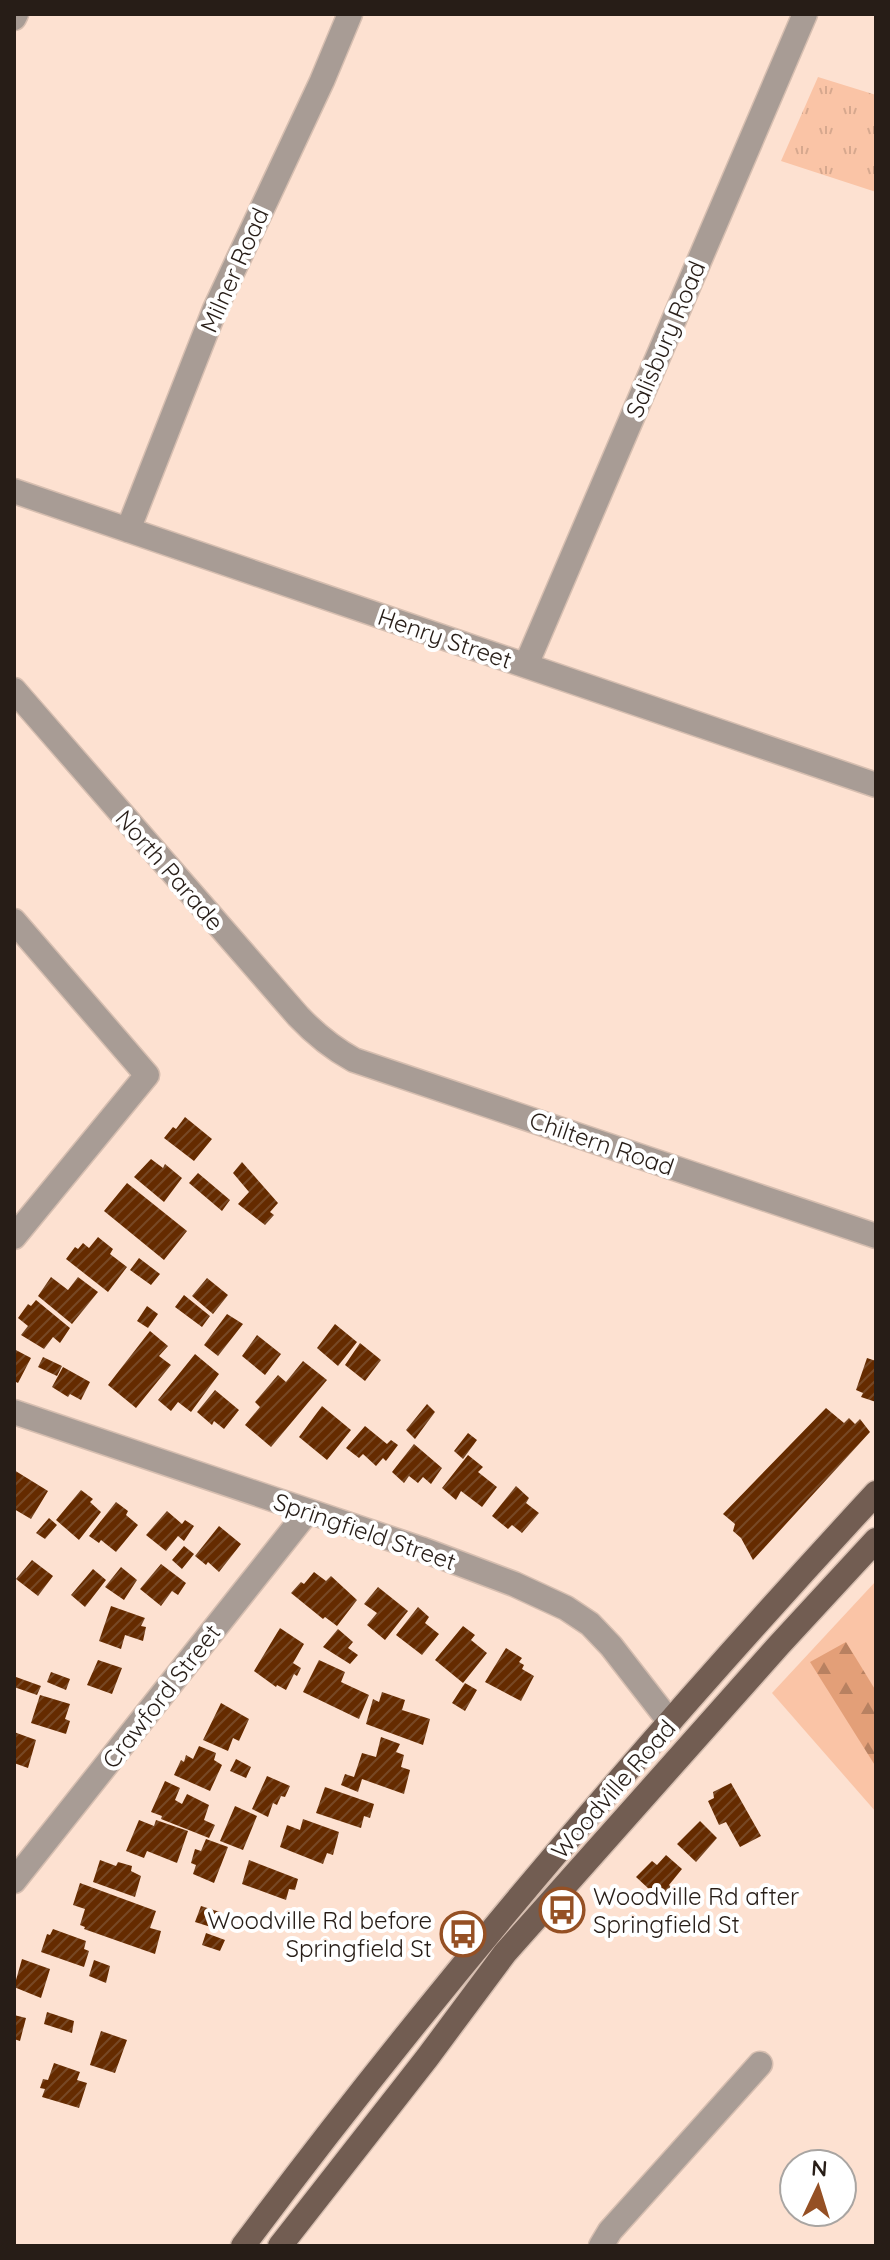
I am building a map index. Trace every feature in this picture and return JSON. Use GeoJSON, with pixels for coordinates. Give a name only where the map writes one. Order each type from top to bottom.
{"type":"FeatureCollection","features":[{"type":"Feature","properties":{"kind":"main road","name":"Woodville Road"},"geometry":{"type":"LineString","coordinates":[[243,2246],[332,2126],[609,1791],[876,1493]]}},
{"type":"Feature","properties":{"kind":"main road","name":"Woodville Road"},"geometry":{"type":"LineString","coordinates":[[280,2246],[505,1953],[876,1540]]}},
{"type":"Feature","properties":{"kind":"street","name":"Milner Road"},"geometry":{"type":"LineString","coordinates":[[128,530],[215,309],[322,81],[350,14]]}},
{"type":"Feature","properties":{"kind":"street","name":"Salisbury Road"},"geometry":{"type":"LineString","coordinates":[[526,665],[805,14]]}},
{"type":"Feature","properties":{"kind":"street","name":"Henry Street"},"geometry":{"type":"LineString","coordinates":[[14,491],[876,785]]}},
{"type":"Feature","properties":{"kind":"street","name":"North Parade"},"geometry":{"type":"LineString","coordinates":[[14,690],[298,1016],[331,1046]]}},
{"type":"Feature","properties":{"kind":"street"},"geometry":{"type":"LineString","coordinates":[[14,921],[147,1075],[14,1237]]}},
{"type":"Feature","properties":{"kind":"street","name":"Chiltern Road"},"geometry":{"type":"LineString","coordinates":[[331,1046],[354,1060],[876,1236]]}},
{"type":"Feature","properties":{"kind":"street","name":"Springfield Street"},"geometry":{"type":"LineString","coordinates":[[14,1412],[483,1571],[566,1608],[590,1624],[611,1646],[670,1722]]}},
{"type":"Feature","properties":{"kind":"street","name":"Crawford Street"},"geometry":{"type":"LineString","coordinates":[[14,1881],[308,1511]]}},
{"type":"Feature","properties":{"kind":"street"},"geometry":{"type":"LineString","coordinates":[[601,2246],[610,2231],[760,2064]]}},
{"type":"Feature","properties":{"kind":"green space"},"geometry":{"type":"Polygon","coordinates":[[[818,77],[876,95],[876,192],[781,161],[818,77]]]}},
{"type":"Feature","properties":{"kind":"green space"},"geometry":{"type":"Polygon","coordinates":[[[876,1581],[876,1812],[772,1693],[876,1581]]]}},
{"type":"Feature","properties":{"kind":"green space"},"geometry":{"type":"Polygon","coordinates":[[[846,1642],[876,1691],[876,1767],[810,1662],[846,1642]]]}},
{"type":"Feature","properties":{"kind":"building"},"geometry":{"type":"Polygon","coordinates":[[[185,1117],[212,1139],[194,1161],[164,1138],[185,1117]]]}},
{"type":"Feature","properties":{"kind":"building"},"geometry":{"type":"Polygon","coordinates":[[[151,1159],[163,1168],[165,1164],[182,1178],[164,1202],[134,1177],[151,1159]]]}},
{"type":"Feature","properties":{"kind":"building"},"geometry":{"type":"Polygon","coordinates":[[[242,1162],[278,1203],[270,1212],[274,1215],[265,1225],[238,1204],[249,1192],[233,1173],[242,1162]]]}},
{"type":"Feature","properties":{"kind":"building"},"geometry":{"type":"Polygon","coordinates":[[[198,1173],[230,1200],[222,1211],[189,1183],[198,1173]]]}},
{"type":"Feature","properties":{"kind":"building"},"geometry":{"type":"Polygon","coordinates":[[[127,1183],[187,1231],[164,1260],[104,1211],[127,1183]]]}},
{"type":"Feature","properties":{"kind":"building"},"geometry":{"type":"Polygon","coordinates":[[[98,1237],[113,1249],[110,1254],[127,1267],[108,1292],[66,1259],[75,1247],[78,1249],[83,1243],[89,1248],[98,1237]]]}},
{"type":"Feature","properties":{"kind":"building"},"geometry":{"type":"Polygon","coordinates":[[[139,1258],[160,1274],[151,1285],[130,1270],[139,1258]]]}},
{"type":"Feature","properties":{"kind":"building"},"geometry":{"type":"Polygon","coordinates":[[[51,1277],[68,1290],[78,1277],[98,1292],[72,1324],[38,1296],[51,1277]]]}},
{"type":"Feature","properties":{"kind":"building"},"geometry":{"type":"Polygon","coordinates":[[[207,1278],[228,1295],[213,1314],[192,1296],[207,1278]]]}},
{"type":"Feature","properties":{"kind":"building"},"geometry":{"type":"Polygon","coordinates":[[[184,1295],[210,1316],[202,1327],[175,1307],[184,1295]]]}},
{"type":"Feature","properties":{"kind":"building"},"geometry":{"type":"Polygon","coordinates":[[[36,1300],[70,1328],[60,1343],[53,1337],[44,1349],[21,1335],[28,1326],[18,1318],[28,1304],[31,1306],[36,1300]]]}},
{"type":"Feature","properties":{"kind":"building"},"geometry":{"type":"Polygon","coordinates":[[[147,1306],[158,1314],[148,1328],[137,1321],[147,1306]]]}},
{"type":"Feature","properties":{"kind":"building"},"geometry":{"type":"Polygon","coordinates":[[[227,1314],[243,1324],[218,1356],[204,1345],[227,1314]]]}},
{"type":"Feature","properties":{"kind":"building"},"geometry":{"type":"Polygon","coordinates":[[[335,1324],[357,1342],[338,1366],[317,1348],[335,1324]]]}},
{"type":"Feature","properties":{"kind":"building"},"geometry":{"type":"Polygon","coordinates":[[[150,1331],[168,1346],[159,1356],[171,1365],[136,1408],[108,1385],[150,1331]]]}},
{"type":"Feature","properties":{"kind":"building"},"geometry":{"type":"Polygon","coordinates":[[[257,1335],[281,1354],[265,1375],[242,1356],[257,1335]]]}},
{"type":"Feature","properties":{"kind":"building"},"geometry":{"type":"Polygon","coordinates":[[[360,1343],[381,1360],[365,1381],[345,1365],[360,1343]]]}},
{"type":"Feature","properties":{"kind":"building"},"geometry":{"type":"Polygon","coordinates":[[[14,1349],[31,1358],[18,1383],[14,1381],[14,1349]]]}},
{"type":"Feature","properties":{"kind":"building"},"geometry":{"type":"Polygon","coordinates":[[[195,1354],[219,1374],[191,1412],[178,1402],[171,1411],[158,1400],[195,1354]]]}},
{"type":"Feature","properties":{"kind":"building"},"geometry":{"type":"Polygon","coordinates":[[[43,1357],[62,1366],[57,1376],[38,1367],[43,1357]]]}},
{"type":"Feature","properties":{"kind":"building"},"geometry":{"type":"Polygon","coordinates":[[[867,1358],[876,1361],[876,1402],[861,1397],[863,1393],[856,1390],[867,1358]]]}},
{"type":"Feature","properties":{"kind":"building"},"geometry":{"type":"Polygon","coordinates":[[[303,1361],[327,1380],[271,1447],[245,1425],[260,1407],[255,1402],[278,1375],[286,1382],[303,1361]]]}},
{"type":"Feature","properties":{"kind":"building"},"geometry":{"type":"Polygon","coordinates":[[[63,1367],[90,1382],[81,1400],[70,1394],[68,1397],[52,1387],[63,1367]]]}},
{"type":"Feature","properties":{"kind":"building"},"geometry":{"type":"Polygon","coordinates":[[[215,1390],[239,1410],[224,1429],[214,1421],[212,1425],[197,1412],[215,1390]]]}},
{"type":"Feature","properties":{"kind":"building"},"geometry":{"type":"Polygon","coordinates":[[[427,1404],[435,1412],[415,1439],[406,1430],[427,1404]]]}},
{"type":"Feature","properties":{"kind":"building"},"geometry":{"type":"Polygon","coordinates":[[[322,1406],[351,1430],[327,1460],[299,1437],[322,1406]]]}},
{"type":"Feature","properties":{"kind":"building"},"geometry":{"type":"Polygon","coordinates":[[[826,1408],[844,1423],[849,1418],[855,1424],[860,1419],[870,1432],[753,1560],[741,1538],[733,1531],[735,1524],[723,1514],[826,1408]]]}},
{"type":"Feature","properties":{"kind":"building"},"geometry":{"type":"Polygon","coordinates":[[[365,1426],[387,1444],[391,1440],[398,1445],[386,1461],[383,1458],[376,1466],[363,1454],[359,1458],[346,1448],[365,1426]]]}},
{"type":"Feature","properties":{"kind":"building"},"geometry":{"type":"Polygon","coordinates":[[[468,1433],[477,1440],[463,1459],[454,1451],[468,1433]]]}},
{"type":"Feature","properties":{"kind":"building"},"geometry":{"type":"Polygon","coordinates":[[[414,1444],[442,1468],[431,1484],[423,1477],[418,1483],[409,1476],[404,1483],[392,1472],[414,1444]]]}},
{"type":"Feature","properties":{"kind":"building"},"geometry":{"type":"Polygon","coordinates":[[[468,1455],[483,1467],[478,1472],[497,1487],[482,1507],[461,1491],[456,1500],[442,1488],[468,1455]]]}},
{"type":"Feature","properties":{"kind":"building"},"geometry":{"type":"Polygon","coordinates":[[[14,1470],[48,1491],[31,1519],[14,1509],[14,1470]]]}},
{"type":"Feature","properties":{"kind":"building"},"geometry":{"type":"Polygon","coordinates":[[[516,1486],[529,1498],[526,1503],[539,1513],[522,1533],[512,1525],[508,1529],[492,1516],[516,1486]]]}},
{"type":"Feature","properties":{"kind":"building"},"geometry":{"type":"Polygon","coordinates":[[[81,1490],[93,1499],[90,1502],[101,1512],[79,1540],[56,1520],[81,1490]]]}},
{"type":"Feature","properties":{"kind":"building"},"geometry":{"type":"Polygon","coordinates":[[[116,1502],[128,1511],[126,1515],[138,1525],[116,1552],[101,1540],[99,1543],[89,1536],[116,1502]]]}},
{"type":"Feature","properties":{"kind":"building"},"geometry":{"type":"Polygon","coordinates":[[[167,1511],[182,1524],[185,1520],[194,1526],[184,1541],[178,1536],[166,1551],[146,1535],[167,1511]]]}},
{"type":"Feature","properties":{"kind":"building"},"geometry":{"type":"Polygon","coordinates":[[[49,1518],[57,1525],[45,1539],[36,1533],[49,1518]]]}},
{"type":"Feature","properties":{"kind":"building"},"geometry":{"type":"Polygon","coordinates":[[[219,1526],[241,1544],[219,1572],[195,1556],[219,1526]]]}},
{"type":"Feature","properties":{"kind":"building"},"geometry":{"type":"Polygon","coordinates":[[[184,1546],[194,1554],[182,1569],[172,1560],[184,1546]]]}},
{"type":"Feature","properties":{"kind":"building"},"geometry":{"type":"Polygon","coordinates":[[[32,1560],[53,1576],[38,1596],[16,1579],[32,1560]]]}},
{"type":"Feature","properties":{"kind":"building"},"geometry":{"type":"Polygon","coordinates":[[[161,1564],[186,1583],[178,1595],[172,1591],[161,1606],[140,1589],[161,1564]]]}},
{"type":"Feature","properties":{"kind":"building"},"geometry":{"type":"Polygon","coordinates":[[[121,1567],[137,1580],[124,1600],[105,1587],[121,1567]]]}},
{"type":"Feature","properties":{"kind":"building"},"geometry":{"type":"Polygon","coordinates":[[[93,1569],[106,1580],[85,1607],[71,1595],[93,1569]]]}},
{"type":"Feature","properties":{"kind":"building"},"geometry":{"type":"Polygon","coordinates":[[[314,1572],[326,1581],[331,1576],[357,1600],[337,1626],[325,1617],[323,1619],[291,1593],[314,1572]]]}},
{"type":"Feature","properties":{"kind":"building"},"geometry":{"type":"Polygon","coordinates":[[[378,1587],[408,1611],[385,1640],[367,1625],[377,1613],[364,1604],[378,1587]]]}},
{"type":"Feature","properties":{"kind":"building"},"geometry":{"type":"Polygon","coordinates":[[[111,1606],[145,1618],[141,1626],[146,1627],[143,1641],[125,1635],[121,1649],[99,1641],[111,1606]]]}},
{"type":"Feature","properties":{"kind":"building"},"geometry":{"type":"Polygon","coordinates":[[[418,1607],[429,1617],[425,1623],[439,1634],[422,1655],[396,1635],[418,1607]]]}},
{"type":"Feature","properties":{"kind":"building"},"geometry":{"type":"Polygon","coordinates":[[[463,1626],[475,1635],[471,1640],[487,1653],[463,1683],[435,1660],[463,1626]]]}},
{"type":"Feature","properties":{"kind":"building"},"geometry":{"type":"Polygon","coordinates":[[[280,1628],[304,1644],[293,1663],[301,1668],[297,1676],[294,1674],[286,1690],[276,1687],[254,1671],[280,1628]]]}},
{"type":"Feature","properties":{"kind":"building"},"geometry":{"type":"Polygon","coordinates":[[[338,1629],[353,1642],[348,1648],[358,1655],[350,1664],[323,1647],[338,1629]]]}},
{"type":"Feature","properties":{"kind":"building"},"geometry":{"type":"Polygon","coordinates":[[[506,1648],[522,1658],[519,1662],[524,1665],[522,1669],[534,1676],[521,1701],[485,1682],[506,1648]]]}},
{"type":"Feature","properties":{"kind":"building"},"geometry":{"type":"Polygon","coordinates":[[[98,1660],[122,1668],[112,1694],[87,1685],[98,1660]]]}},
{"type":"Feature","properties":{"kind":"building"},"geometry":{"type":"Polygon","coordinates":[[[319,1660],[345,1672],[341,1682],[369,1695],[359,1719],[303,1692],[319,1660]]]}},
{"type":"Feature","properties":{"kind":"building"},"geometry":{"type":"Polygon","coordinates":[[[51,1672],[70,1679],[66,1690],[47,1682],[51,1672]]]}},
{"type":"Feature","properties":{"kind":"building"},"geometry":{"type":"Polygon","coordinates":[[[16,1677],[41,1686],[37,1695],[14,1687],[16,1677]]]}},
{"type":"Feature","properties":{"kind":"building"},"geometry":{"type":"Polygon","coordinates":[[[465,1683],[477,1690],[465,1711],[452,1703],[465,1683]]]}},
{"type":"Feature","properties":{"kind":"building"},"geometry":{"type":"Polygon","coordinates":[[[382,1692],[405,1700],[402,1710],[430,1719],[423,1745],[366,1724],[373,1699],[379,1702],[382,1692]]]}},
{"type":"Feature","properties":{"kind":"building"},"geometry":{"type":"Polygon","coordinates":[[[40,1695],[70,1704],[65,1719],[70,1721],[66,1734],[31,1723],[40,1695]]]}},
{"type":"Feature","properties":{"kind":"building"},"geometry":{"type":"Polygon","coordinates":[[[221,1703],[249,1719],[239,1741],[233,1738],[228,1751],[203,1740],[221,1703]]]}},
{"type":"Feature","properties":{"kind":"building"},"geometry":{"type":"Polygon","coordinates":[[[14,1732],[36,1740],[28,1768],[14,1763],[14,1732]]]}},
{"type":"Feature","properties":{"kind":"building"},"geometry":{"type":"Polygon","coordinates":[[[381,1737],[400,1744],[396,1752],[404,1755],[401,1767],[410,1770],[404,1794],[362,1779],[358,1792],[341,1785],[345,1774],[354,1777],[362,1753],[376,1757],[381,1737]]]}},
{"type":"Feature","properties":{"kind":"building"},"geometry":{"type":"Polygon","coordinates":[[[199,1746],[216,1753],[214,1760],[222,1765],[210,1791],[174,1775],[181,1760],[184,1762],[186,1755],[193,1759],[199,1746]]]}},
{"type":"Feature","properties":{"kind":"building"},"geometry":{"type":"Polygon","coordinates":[[[236,1759],[251,1767],[246,1778],[230,1771],[236,1759]]]}},
{"type":"Feature","properties":{"kind":"building"},"geometry":{"type":"Polygon","coordinates":[[[267,1776],[290,1786],[277,1805],[273,1803],[268,1817],[252,1809],[267,1776]]]}},
{"type":"Feature","properties":{"kind":"building"},"geometry":{"type":"Polygon","coordinates":[[[165,1781],[180,1788],[175,1800],[182,1804],[187,1794],[209,1805],[204,1820],[215,1825],[209,1838],[151,1812],[165,1781]]]}},
{"type":"Feature","properties":{"kind":"building"},"geometry":{"type":"Polygon","coordinates":[[[731,1783],[761,1836],[740,1847],[726,1822],[719,1825],[708,1801],[714,1798],[713,1792],[731,1783]]]}},
{"type":"Feature","properties":{"kind":"building"},"geometry":{"type":"Polygon","coordinates":[[[325,1787],[374,1804],[370,1818],[364,1816],[361,1828],[316,1813],[325,1787]]]}},
{"type":"Feature","properties":{"kind":"building"},"geometry":{"type":"Polygon","coordinates":[[[235,1806],[257,1816],[243,1850],[220,1841],[235,1806]]]}},
{"type":"Feature","properties":{"kind":"building"},"geometry":{"type":"Polygon","coordinates":[[[303,1819],[339,1832],[333,1855],[327,1853],[323,1864],[280,1847],[287,1825],[300,1830],[303,1819]]]}},
{"type":"Feature","properties":{"kind":"building"},"geometry":{"type":"Polygon","coordinates":[[[139,1820],[154,1826],[156,1820],[188,1831],[177,1863],[147,1851],[144,1858],[126,1851],[139,1820]]]}},
{"type":"Feature","properties":{"kind":"building"},"geometry":{"type":"Polygon","coordinates":[[[700,1821],[717,1838],[696,1862],[677,1844],[700,1821]]]}},
{"type":"Feature","properties":{"kind":"building"},"geometry":{"type":"Polygon","coordinates":[[[206,1839],[228,1847],[214,1883],[193,1874],[196,1865],[191,1863],[195,1849],[201,1851],[206,1839]]]}},
{"type":"Feature","properties":{"kind":"building"},"geometry":{"type":"Polygon","coordinates":[[[666,1855],[682,1869],[669,1885],[673,1889],[663,1902],[636,1877],[652,1861],[657,1865],[666,1855]]]}},
{"type":"Feature","properties":{"kind":"building"},"geometry":{"type":"Polygon","coordinates":[[[100,1860],[116,1866],[118,1862],[132,1866],[131,1871],[141,1876],[135,1897],[93,1882],[100,1860]]]}},
{"type":"Feature","properties":{"kind":"building"},"geometry":{"type":"Polygon","coordinates":[[[249,1860],[298,1879],[295,1890],[289,1889],[286,1900],[242,1884],[249,1860]]]}},
{"type":"Feature","properties":{"kind":"building"},"geometry":{"type":"Polygon","coordinates":[[[80,1883],[156,1911],[150,1928],[161,1931],[155,1954],[84,1929],[80,1925],[85,1909],[73,1905],[80,1883]]]}},
{"type":"Feature","properties":{"kind":"building"},"geometry":{"type":"Polygon","coordinates":[[[201,1906],[220,1912],[214,1928],[195,1922],[201,1906]]]}},
{"type":"Feature","properties":{"kind":"building"},"geometry":{"type":"Polygon","coordinates":[[[53,1929],[86,1941],[84,1949],[89,1951],[84,1967],[41,1952],[47,1934],[50,1935],[53,1929]]]}},
{"type":"Feature","properties":{"kind":"building"},"geometry":{"type":"Polygon","coordinates":[[[206,1933],[225,1940],[220,1951],[202,1945],[206,1933]]]}},
{"type":"Feature","properties":{"kind":"building"},"geometry":{"type":"Polygon","coordinates":[[[22,1959],[50,1969],[41,1998],[14,1987],[22,1959]]]}},
{"type":"Feature","properties":{"kind":"building"},"geometry":{"type":"Polygon","coordinates":[[[94,1960],[110,1966],[106,1983],[89,1976],[94,1960]]]}},
{"type":"Feature","properties":{"kind":"building"},"geometry":{"type":"Polygon","coordinates":[[[47,2012],[74,2021],[72,2033],[44,2024],[47,2012]]]}},
{"type":"Feature","properties":{"kind":"building"},"geometry":{"type":"Polygon","coordinates":[[[14,2015],[26,2018],[20,2041],[14,2039],[14,2015]]]}},
{"type":"Feature","properties":{"kind":"building"},"geometry":{"type":"Polygon","coordinates":[[[101,2031],[127,2040],[115,2073],[90,2065],[101,2031]]]}},
{"type":"Feature","properties":{"kind":"building"},"geometry":{"type":"Polygon","coordinates":[[[54,2063],[80,2072],[77,2080],[87,2083],[79,2108],[42,2097],[45,2089],[40,2088],[43,2079],[48,2080],[54,2063]]]}},
{"type":"Feature","properties":{"kind":"place","name":"Woodville Rd after Springfield St"},"geometry":{"type":"Point","coordinates":[562,1910]}},
{"type":"Feature","properties":{"kind":"place","name":"Woodville Rd before Springfield St"},"geometry":{"type":"Point","coordinates":[463,1934]}}]}
